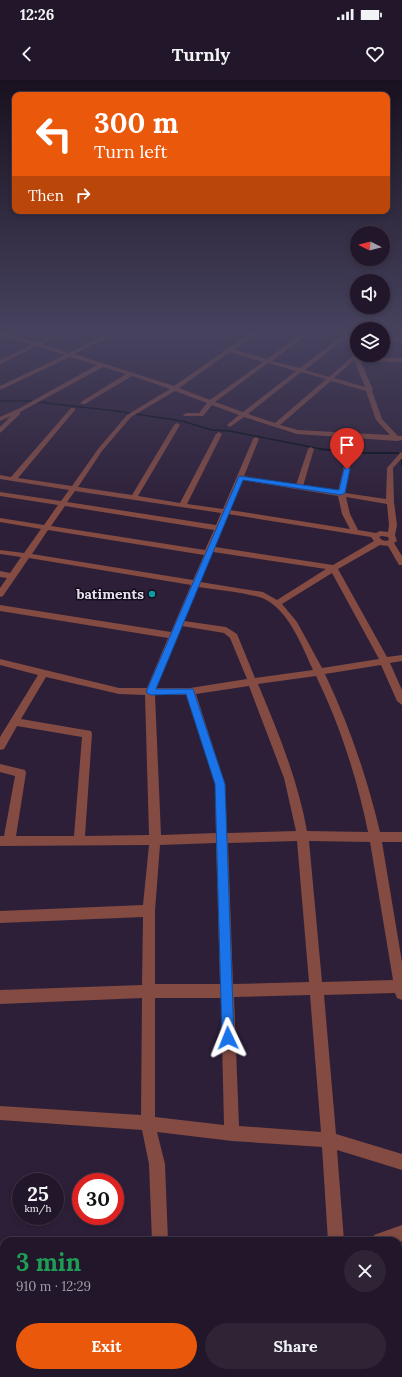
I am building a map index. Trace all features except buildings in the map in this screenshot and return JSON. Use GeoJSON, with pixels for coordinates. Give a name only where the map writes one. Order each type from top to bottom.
{"type":"FeatureCollection","features":[{"type":"Feature","properties":{"kind":"street"},"geometry":{"type":"LineString","coordinates":[[2,417],[32,404],[55,391]]}},
{"type":"Feature","properties":{"kind":"street"},"geometry":{"type":"LineString","coordinates":[[84,403],[104,391]]}},
{"type":"Feature","properties":{"kind":"street"},"geometry":{"type":"LineString","coordinates":[[0,594],[25,556],[64,504],[100,450],[129,416],[171,391]]}},
{"type":"Feature","properties":{"kind":"street"},"geometry":{"type":"LineString","coordinates":[[178,391],[243,414],[302,432],[399,438]]}},
{"type":"Feature","properties":{"kind":"street"},"geometry":{"type":"LineString","coordinates":[[186,415],[201,415],[211,402],[227,391]]}},
{"type":"Feature","properties":{"kind":"street"},"geometry":{"type":"LineString","coordinates":[[230,425],[273,391]]}},
{"type":"Feature","properties":{"kind":"street"},"geometry":{"type":"LineString","coordinates":[[276,425],[316,391]]}},
{"type":"Feature","properties":{"kind":"street"},"geometry":{"type":"LineString","coordinates":[[370,391],[379,420],[402,442]]}},
{"type":"Feature","properties":{"kind":"street"},"geometry":{"type":"LineString","coordinates":[[0,431],[22,409]]}},
{"type":"Feature","properties":{"kind":"street"},"geometry":{"type":"LineString","coordinates":[[13,479],[73,409]]}},
{"type":"Feature","properties":{"kind":"street"},"geometry":{"type":"LineString","coordinates":[[134,497],[177,425]]}},
{"type":"Feature","properties":{"kind":"street"},"geometry":{"type":"LineString","coordinates":[[183,504],[219,434]]}},
{"type":"Feature","properties":{"kind":"street"},"geometry":{"type":"LineString","coordinates":[[160,1237],[157,1164],[148,1123],[149,911],[155,840],[153,743],[150,692],[241,478],[256,439]]}},
{"type":"Feature","properties":{"kind":"street"},"geometry":{"type":"LineString","coordinates":[[299,486],[311,449]]}},
{"type":"Feature","properties":{"kind":"street"},"geometry":{"type":"LineString","coordinates":[[390,539],[393,524],[390,502],[390,468],[402,454]]}},
{"type":"Feature","properties":{"kind":"street"},"geometry":{"type":"LineString","coordinates":[[349,457],[341,493],[346,514],[355,532]]}},
{"type":"Feature","properties":{"kind":"street"},"geometry":{"type":"LineString","coordinates":[[0,477],[73,489],[183,504],[355,532],[377,539]]}},
{"type":"Feature","properties":{"kind":"street"},"geometry":{"type":"LineString","coordinates":[[241,478],[299,486],[390,502]]}},
{"type":"Feature","properties":{"kind":"street"},"geometry":{"type":"LineString","coordinates":[[0,494],[219,528]]}},
{"type":"Feature","properties":{"kind":"street"},"geometry":{"type":"LineString","coordinates":[[0,520],[45,528],[334,568]]}},
{"type":"Feature","properties":{"kind":"street"},"geometry":{"type":"LineString","coordinates":[[278,603],[334,568],[377,539],[383,533],[390,539],[402,563]]}},
{"type":"Feature","properties":{"kind":"street"},"geometry":{"type":"LineString","coordinates":[[0,552],[263,595],[278,603],[290,616],[319,672],[355,758],[375,836],[401,989],[316,987],[149,991],[0,997]]}},
{"type":"Feature","properties":{"kind":"street"},"geometry":{"type":"LineString","coordinates":[[334,568],[384,660],[402,701]]}},
{"type":"Feature","properties":{"kind":"street"},"geometry":{"type":"LineString","coordinates":[[0,574],[12,576]]}},
{"type":"Feature","properties":{"kind":"street"},"geometry":{"type":"LineString","coordinates":[[0,608],[174,636]]}},
{"type":"Feature","properties":{"kind":"street"},"geometry":{"type":"LineString","coordinates":[[179,623],[226,630],[234,636],[251,682],[285,763],[295,800],[302,836],[330,1140],[336,1237]]}},
{"type":"Feature","properties":{"kind":"street"},"geometry":{"type":"LineString","coordinates":[[0,662],[43,674],[119,691],[150,692],[190,691],[402,658]]}},
{"type":"Feature","properties":{"kind":"street"},"geometry":{"type":"LineString","coordinates":[[0,746],[43,674]]}},
{"type":"Feature","properties":{"kind":"street"},"geometry":{"type":"LineString","coordinates":[[190,691],[220,784],[232,1134]]}},
{"type":"Feature","properties":{"kind":"street"},"geometry":{"type":"LineString","coordinates":[[14,722],[87,734],[79,841]]}},
{"type":"Feature","properties":{"kind":"street"},"geometry":{"type":"LineString","coordinates":[[0,768],[21,772],[4,841],[155,840],[302,836],[402,837]]}},
{"type":"Feature","properties":{"kind":"street"},"geometry":{"type":"LineString","coordinates":[[0,917],[149,911]]}},
{"type":"Feature","properties":{"kind":"street"},"geometry":{"type":"LineString","coordinates":[[0,1113],[148,1123],[232,1134],[330,1140],[402,1162]]}},
{"type":"Feature","properties":{"kind":"street"},"geometry":{"type":"LineString","coordinates":[[391,1237],[402,1233]]}},
{"type":"Feature","properties":{"kind":"waterway"},"geometry":{"type":"LineString","coordinates":[[0,401],[29,401],[116,411],[182,421],[212,430],[230,431],[322,449]]}},
{"type":"Feature","properties":{"kind":"waterway"},"geometry":{"type":"LineString","coordinates":[[322,449],[356,453],[398,453],[402,457]]}},
{"type":"Feature","properties":{"kind":"waterway"},"geometry":{"type":"LineString","coordinates":[[402,460],[402,465]]}},
{"type":"Feature","properties":{"kind":"place","name":"batiments"},"geometry":{"type":"Point","coordinates":[152,594]}},
{"type":"Feature","properties":{"kind":"route"},"geometry":{"type":"LineString","coordinates":[[228,1038],[220,784],[190,691],[150,692],[241,478],[341,493],[347,469]]}}]}
